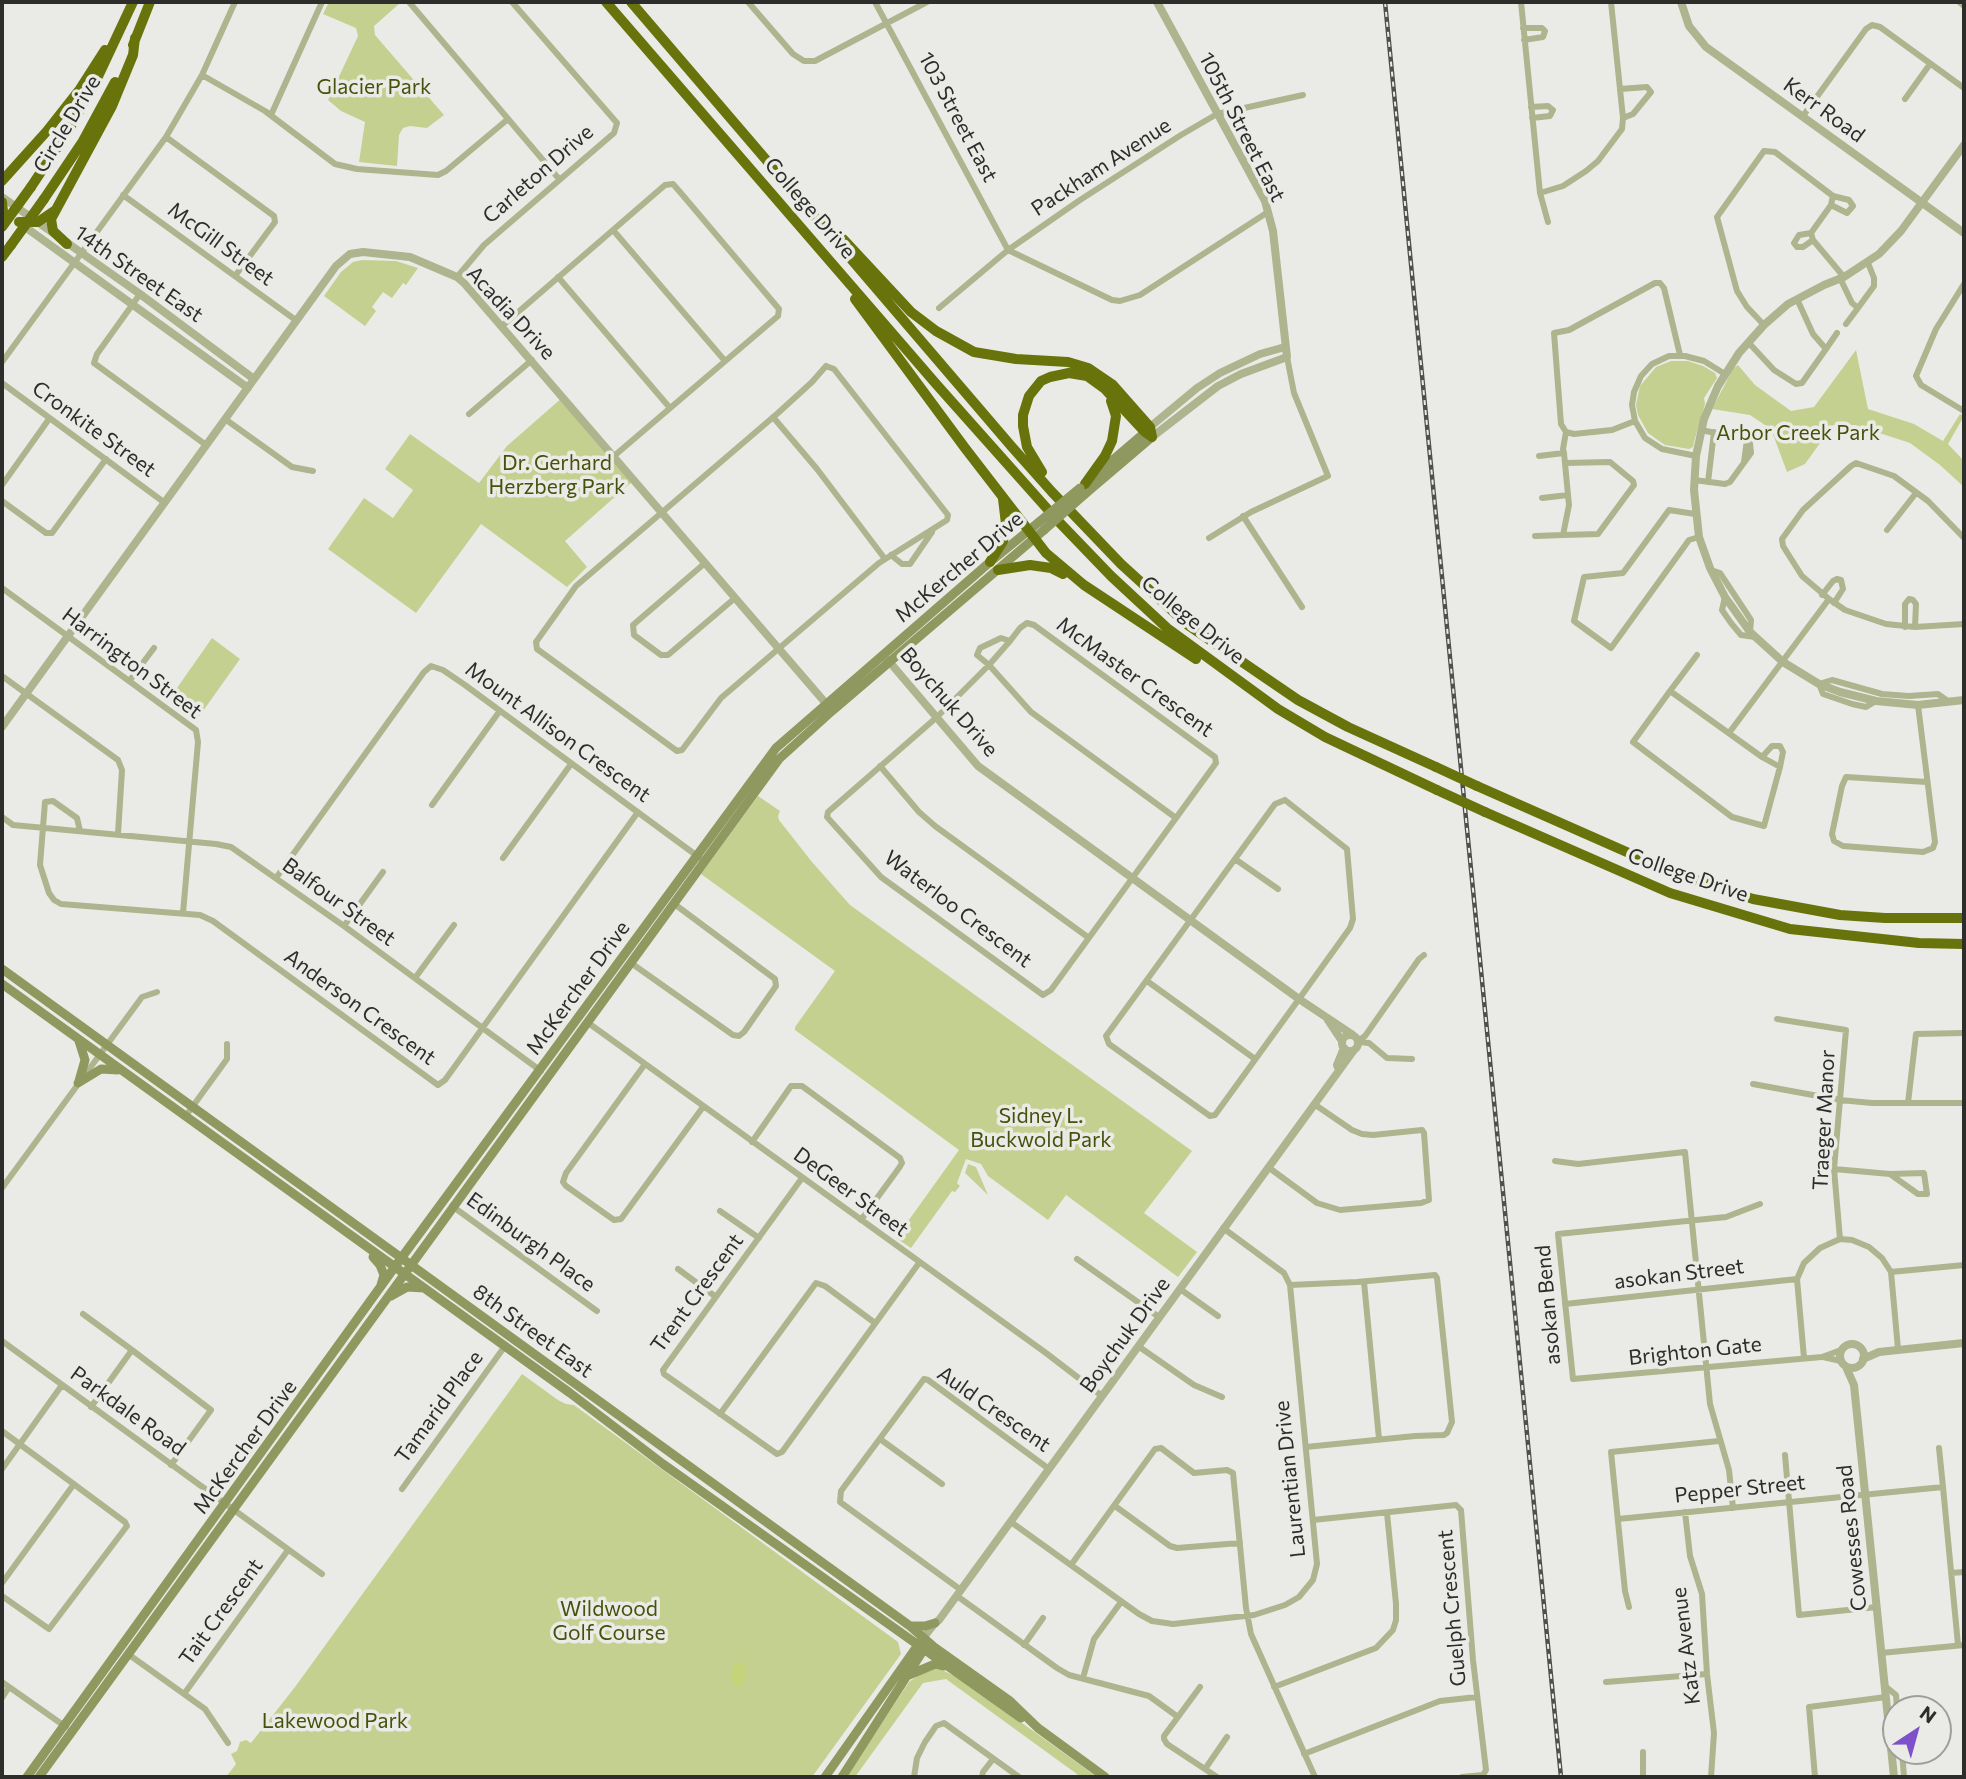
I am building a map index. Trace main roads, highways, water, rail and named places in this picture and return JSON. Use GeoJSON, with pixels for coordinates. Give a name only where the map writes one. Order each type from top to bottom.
{"type":"FeatureCollection","features":[{"type":"Feature","properties":{"kind":"highway","name":"Circle Drive"},"geometry":{"type":"LineString","coordinates":[[2,227],[68,131],[119,35],[133,2]]}},
{"type":"Feature","properties":{"kind":"highway","name":"Circle Drive"},"geometry":{"type":"LineString","coordinates":[[2,257],[44,199],[95,120],[150,2]]}},
{"type":"Feature","properties":{"kind":"highway","name":"College Drive"},"geometry":{"type":"LineString","coordinates":[[606,2],[937,385],[1084,549],[1167,628],[1278,709],[1325,737],[1437,790],[1670,893],[1790,929],[1919,943],[1964,944]]}},
{"type":"Feature","properties":{"kind":"highway","name":"College Drive"},"geometry":{"type":"LineString","coordinates":[[631,2],[1012,447],[1094,537],[1188,625],[1234,658],[1298,700],[1348,727],[1672,872],[1753,899],[1840,915],[1964,918]]}},
{"type":"Feature","properties":{"kind":"highway"},"geometry":{"type":"LineString","coordinates":[[2,181],[69,103],[106,48],[119,35]]}},
{"type":"Feature","properties":{"kind":"highway"},"geometry":{"type":"LineString","coordinates":[[67,244],[52,228],[51,219],[112,106],[136,47],[135,38]]}},
{"type":"Feature","properties":{"kind":"highway"},"geometry":{"type":"LineString","coordinates":[[2,189],[15,168]]}},
{"type":"Feature","properties":{"kind":"highway"},"geometry":{"type":"LineString","coordinates":[[794,190],[808,200],[911,312],[936,331],[974,352],[1016,359],[1068,362],[1088,368],[1113,384],[1149,432]]}},
{"type":"Feature","properties":{"kind":"highway"},"geometry":{"type":"LineString","coordinates":[[19,222],[43,220],[54,211]]}},
{"type":"Feature","properties":{"kind":"highway"},"geometry":{"type":"LineString","coordinates":[[810,237],[1031,534],[1055,561],[1084,585]]}},
{"type":"Feature","properties":{"kind":"highway"},"geometry":{"type":"LineString","coordinates":[[1094,537],[1039,468],[1027,447],[1023,415],[1029,396],[1041,381],[1050,377],[1069,373],[1087,376],[1105,389],[1149,432]]}},
{"type":"Feature","properties":{"kind":"highway"},"geometry":{"type":"LineString","coordinates":[[1083,489],[1105,456],[1116,426],[1114,407],[1105,389]]}},
{"type":"Feature","properties":{"kind":"highway"},"geometry":{"type":"LineString","coordinates":[[1002,496],[1006,510],[1005,533],[994,566],[1030,565],[1051,568],[1084,585],[1230,681],[1278,709]]}},
{"type":"Feature","properties":{"kind":"main road","name":"McKercher Drive"},"geometry":{"type":"LineString","coordinates":[[584,1020],[631,962],[673,903],[776,748],[829,707],[1149,432]]}},
{"type":"Feature","properties":{"kind":"main road","name":"McKercher Drive"},"geometry":{"type":"LineString","coordinates":[[27,1777],[128,1654],[394,1268],[584,1020],[701,859]]}},
{"type":"Feature","properties":{"kind":"main road","name":"8th Street East"},"geometry":{"type":"LineString","coordinates":[[2,969],[910,1626],[923,1644],[949,1668],[1038,1728]]}},
{"type":"Feature","properties":{"kind":"main road","name":"8th Street East"},"geometry":{"type":"LineString","coordinates":[[2,984],[505,1346],[663,1464],[906,1636],[923,1644],[1010,1701],[1038,1728],[1105,1777]]}},
{"type":"Feature","properties":{"kind":"main road"},"geometry":{"type":"LineString","coordinates":[[78,1040],[85,1060],[78,1083],[101,1069],[122,1072]]}},
{"type":"Feature","properties":{"kind":"main road","name":"McKercher Drive"},"geometry":{"type":"LineString","coordinates":[[39,1777],[68,1729],[229,1507],[385,1302],[544,1073]]}},
{"type":"Feature","properties":{"kind":"main road"},"geometry":{"type":"LineString","coordinates":[[357,1241],[380,1265],[384,1275],[380,1289]]}},
{"type":"Feature","properties":{"kind":"main road"},"geometry":{"type":"LineString","coordinates":[[381,1245],[402,1247],[413,1243]]}},
{"type":"Feature","properties":{"kind":"main road"},"geometry":{"type":"LineString","coordinates":[[424,1247],[423,1266],[432,1279]]}},
{"type":"Feature","properties":{"kind":"main road"},"geometry":{"type":"LineString","coordinates":[[385,1302],[397,1291],[407,1287],[425,1289]]}},
{"type":"Feature","properties":{"kind":"main road"},"geometry":{"type":"LineString","coordinates":[[910,1626],[925,1626],[937,1621]]}},
{"type":"Feature","properties":{"kind":"main road"},"geometry":{"type":"LineString","coordinates":[[906,1636],[909,1659]]}},
{"type":"Feature","properties":{"kind":"main road","name":"Boychuk Drive"},"geometry":{"type":"LineString","coordinates":[[825,1777],[909,1659],[923,1644]]}},
{"type":"Feature","properties":{"kind":"main road","name":"Boychuk Drive"},"geometry":{"type":"LineString","coordinates":[[842,1777],[909,1675],[923,1644]]}},
{"type":"Feature","properties":{"kind":"main road"},"geometry":{"type":"LineString","coordinates":[[909,1675],[936,1664],[949,1668]]}},
{"type":"Feature","properties":{"kind":"railway"},"geometry":{"type":"LineString","coordinates":[[1385,2],[1561,1777]]}},
{"type":"Feature","properties":{"kind":"park label","name":"Glacier Park"},"geometry":{"type":"Point","coordinates":[374,87]}},
{"type":"Feature","properties":{"kind":"park label","name":"Arbor Creek Park"},"geometry":{"type":"Point","coordinates":[1798,433]}},
{"type":"Feature","properties":{"kind":"park label","name":"Dr. Gerhard Herzberg Park"},"geometry":{"type":"Point","coordinates":[557,475]}},
{"type":"Feature","properties":{"kind":"park label","name":"Sidney L. Buckwold Park"},"geometry":{"type":"Point","coordinates":[1041,1128]}},
{"type":"Feature","properties":{"kind":"park label","name":"Wildwood Golf Course"},"geometry":{"type":"Point","coordinates":[609,1621]}},
{"type":"Feature","properties":{"kind":"park label","name":"Lakewood Park"},"geometry":{"type":"Point","coordinates":[335,1721]}}]}
